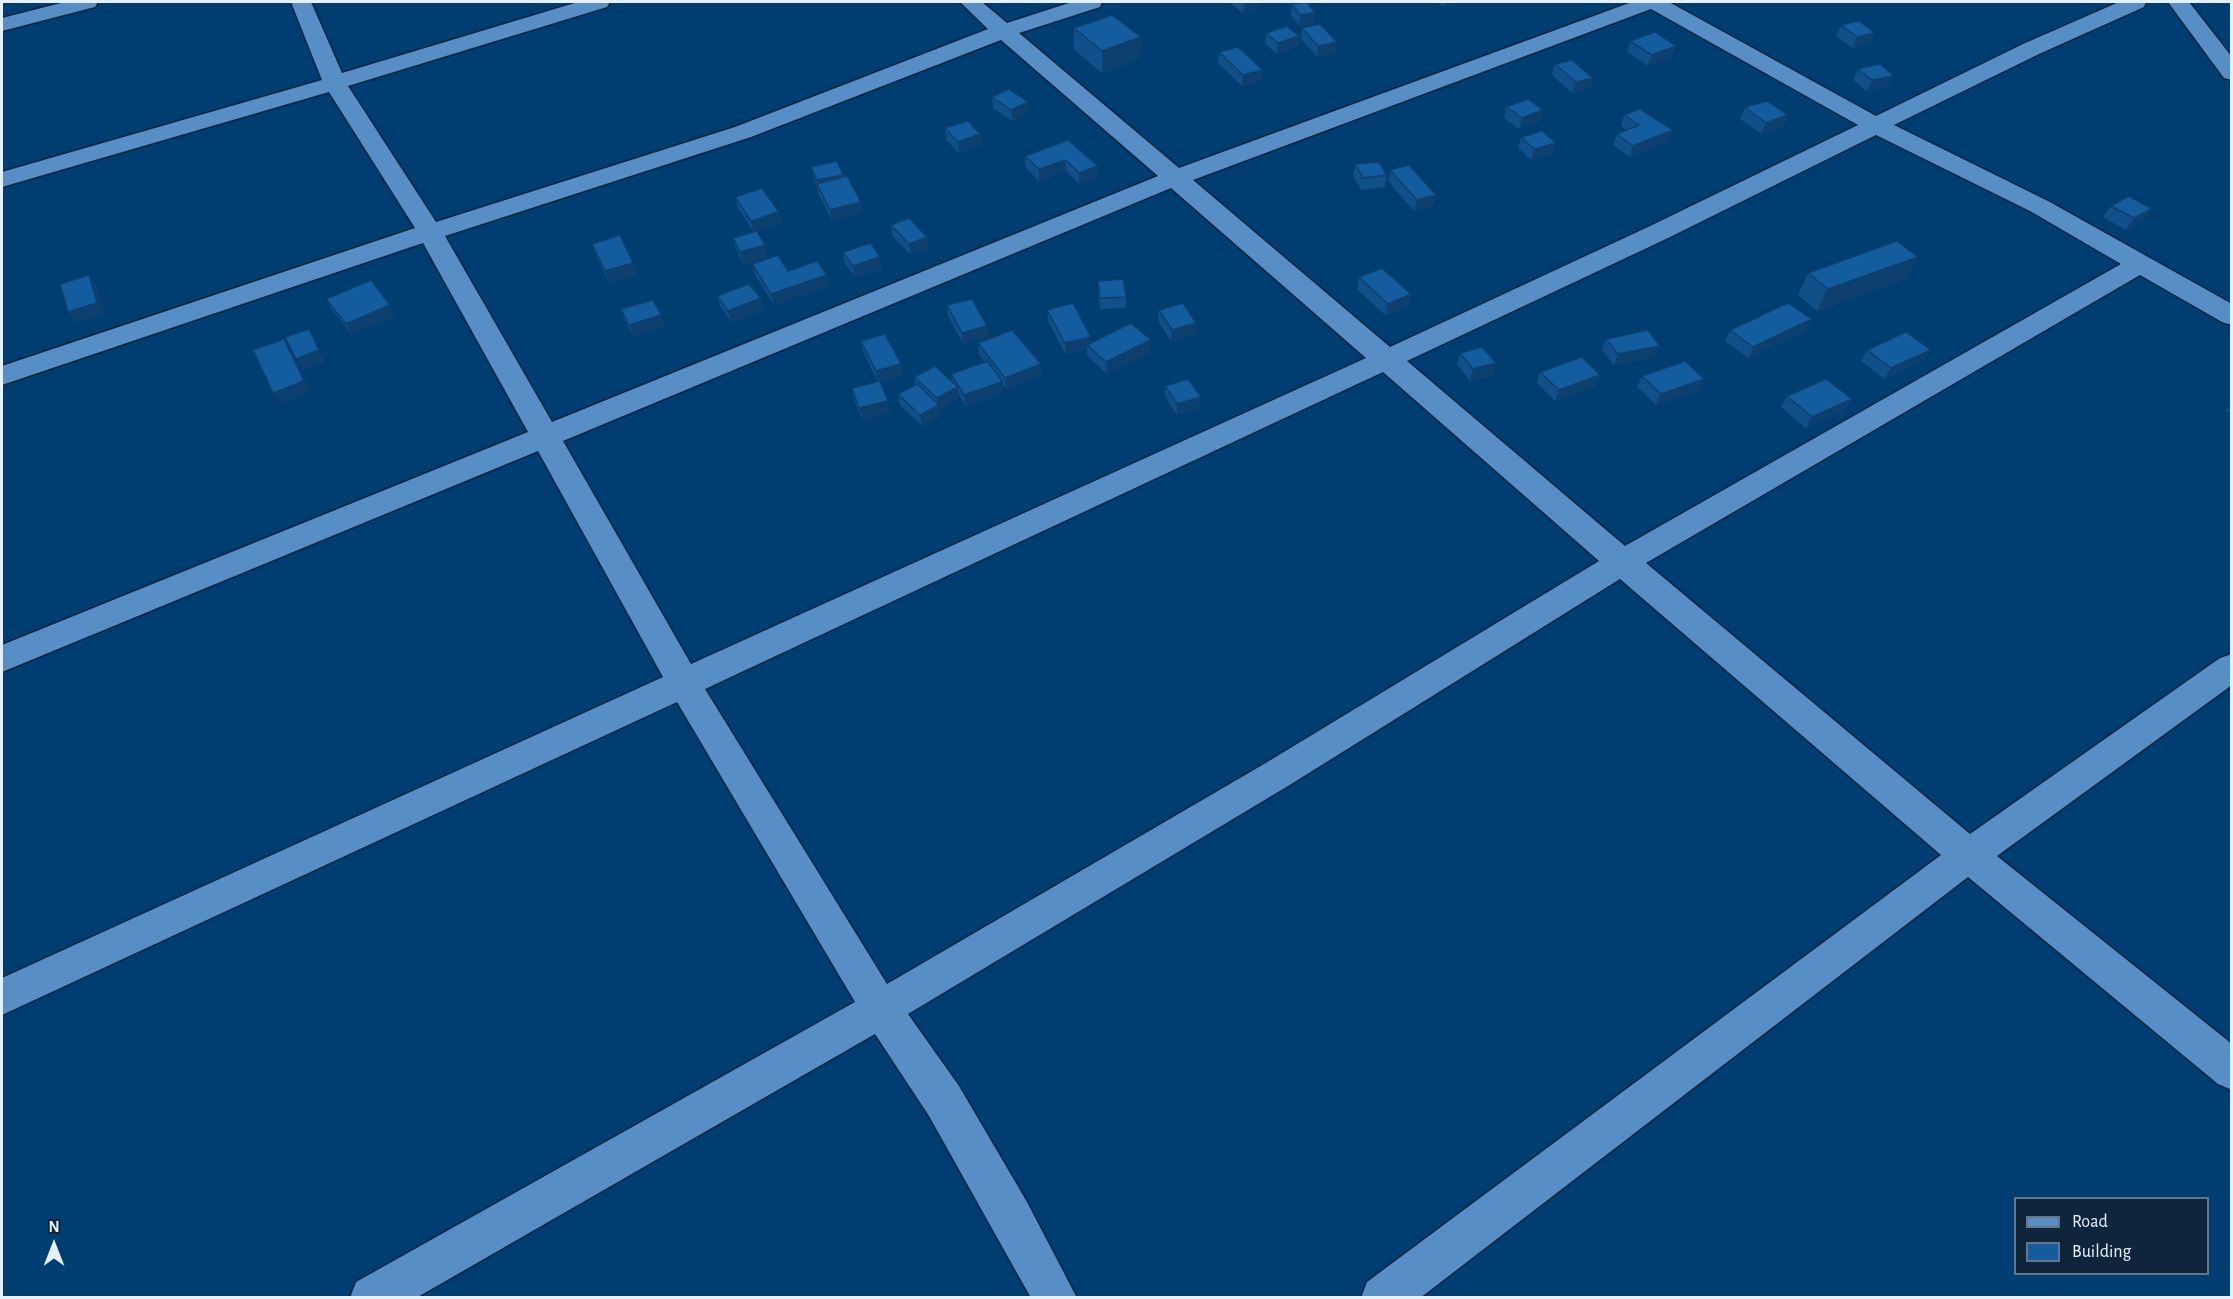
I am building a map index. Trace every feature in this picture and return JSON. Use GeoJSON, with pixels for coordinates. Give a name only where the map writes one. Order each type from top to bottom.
{"type":"FeatureCollection","features":[{"type":"Feature","properties":{"kind":"street"},"geometry":{"type":"LineString","coordinates":[[2,25],[87,2]]}},
{"type":"Feature","properties":{"kind":"street"},"geometry":{"type":"LineString","coordinates":[[301,2],[335,83],[430,232],[547,436],[720,747],[881,1009],[944,1101],[1012,1217],[1054,1298]]}},
{"type":"Feature","properties":{"kind":"street"},"geometry":{"type":"LineString","coordinates":[[2,180],[335,83],[599,2]]}},
{"type":"Feature","properties":{"kind":"street"},"geometry":{"type":"LineString","coordinates":[[970,2],[1968,856],[2232,1070]]}},
{"type":"Feature","properties":{"kind":"street"},"geometry":{"type":"LineString","coordinates":[[2,376],[430,232],[743,132],[1003,31],[1092,2]]}},
{"type":"Feature","properties":{"kind":"street"},"geometry":{"type":"LineString","coordinates":[[2,659],[1175,178],[1652,2],[1875,125],[2039,206],[2232,316]]}},
{"type":"Feature","properties":{"kind":"street"},"geometry":{"type":"LineString","coordinates":[[2,997],[1387,359],[1657,233],[1875,125],[2136,2]]}},
{"type":"Feature","properties":{"kind":"street"},"geometry":{"type":"LineString","coordinates":[[2178,2],[2232,73]]}},
{"type":"Feature","properties":{"kind":"street"},"geometry":{"type":"LineString","coordinates":[[372,1298],[881,1009],[1276,775],[1622,562],[2140,264]]}},
{"type":"Feature","properties":{"kind":"street"},"geometry":{"type":"LineString","coordinates":[[1383,1298],[1968,856],[2232,667]]}},
{"type":"Feature","properties":{"kind":"building"},"geometry":{"type":"Polygon","coordinates":[[[1307,2],[1315,13],[1300,15],[1292,4],[1307,2]]]}},
{"type":"Feature","properties":{"kind":"building"},"geometry":{"type":"Polygon","coordinates":[[[1112,15],[1141,37],[1102,51],[1074,28],[1112,15]]]}},
{"type":"Feature","properties":{"kind":"building"},"geometry":{"type":"Polygon","coordinates":[[[1859,21],[1875,33],[1857,37],[1841,25],[1859,21]]]}},
{"type":"Feature","properties":{"kind":"building"},"geometry":{"type":"Polygon","coordinates":[[[1320,24],[1337,42],[1318,46],[1302,28],[1320,24]]]}},
{"type":"Feature","properties":{"kind":"building"},"geometry":{"type":"Polygon","coordinates":[[[1287,26],[1299,36],[1278,43],[1266,33],[1287,26]]]}},
{"type":"Feature","properties":{"kind":"building"},"geometry":{"type":"Polygon","coordinates":[[[1655,32],[1676,46],[1652,55],[1630,41],[1655,32]]]}},
{"type":"Feature","properties":{"kind":"building"},"geometry":{"type":"Polygon","coordinates":[[[1238,47],[1263,70],[1243,75],[1219,52],[1238,47]]]}},
{"type":"Feature","properties":{"kind":"building"},"geometry":{"type":"Polygon","coordinates":[[[1572,60],[1593,78],[1576,82],[1555,64],[1572,60]]]}},
{"type":"Feature","properties":{"kind":"building"},"geometry":{"type":"Polygon","coordinates":[[[1880,64],[1894,76],[1872,80],[1858,69],[1880,64]]]}},
{"type":"Feature","properties":{"kind":"building"},"geometry":{"type":"Polygon","coordinates":[[[1009,89],[1028,102],[1011,110],[992,97],[1009,89]]]}},
{"type":"Feature","properties":{"kind":"building"},"geometry":{"type":"Polygon","coordinates":[[[1528,99],[1543,110],[1522,118],[1506,107],[1528,99]]]}},
{"type":"Feature","properties":{"kind":"building"},"geometry":{"type":"Polygon","coordinates":[[[1767,101],[1788,115],[1766,123],[1745,107],[1767,101]]]}},
{"type":"Feature","properties":{"kind":"building"},"geometry":{"type":"Polygon","coordinates":[[[1640,109],[1673,130],[1633,146],[1617,134],[1639,125],[1624,115],[1640,109]]]}},
{"type":"Feature","properties":{"kind":"building"},"geometry":{"type":"Polygon","coordinates":[[[968,121],[980,134],[958,142],[945,128],[968,121]]]}},
{"type":"Feature","properties":{"kind":"building"},"geometry":{"type":"Polygon","coordinates":[[[1542,131],[1556,143],[1534,149],[1521,137],[1542,131]]]}},
{"type":"Feature","properties":{"kind":"building"},"geometry":{"type":"Polygon","coordinates":[[[1068,140],[1098,166],[1079,173],[1066,160],[1039,169],[1025,156],[1068,140]]]}},
{"type":"Feature","properties":{"kind":"building"},"geometry":{"type":"Polygon","coordinates":[[[837,161],[843,175],[817,180],[811,167],[837,161]]]}},
{"type":"Feature","properties":{"kind":"building"},"geometry":{"type":"Polygon","coordinates":[[[1379,162],[1387,175],[1363,178],[1355,164],[1379,162]]]}},
{"type":"Feature","properties":{"kind":"building"},"geometry":{"type":"Polygon","coordinates":[[[1409,165],[1436,195],[1417,200],[1390,170],[1409,165]]]}},
{"type":"Feature","properties":{"kind":"building"},"geometry":{"type":"Polygon","coordinates":[[[847,176],[861,202],[830,210],[817,184],[847,176]]]}},
{"type":"Feature","properties":{"kind":"building"},"geometry":{"type":"Polygon","coordinates":[[[762,188],[779,212],[751,221],[735,197],[762,188]]]}},
{"type":"Feature","properties":{"kind":"building"},"geometry":{"type":"Polygon","coordinates":[[[2129,196],[2152,209],[2134,218],[2111,206],[2129,196]]]}},
{"type":"Feature","properties":{"kind":"building"},"geometry":{"type":"Polygon","coordinates":[[[909,218],[927,237],[909,244],[891,225],[909,218]]]}},
{"type":"Feature","properties":{"kind":"building"},"geometry":{"type":"Polygon","coordinates":[[[757,231],[765,245],[740,252],[733,238],[757,231]]]}},
{"type":"Feature","properties":{"kind":"building"},"geometry":{"type":"Polygon","coordinates":[[[620,235],[633,263],[605,271],[592,244],[620,235]]]}},
{"type":"Feature","properties":{"kind":"building"},"geometry":{"type":"Polygon","coordinates":[[[1897,241],[1918,257],[1828,289],[1808,273],[1897,241]]]}},
{"type":"Feature","properties":{"kind":"building"},"geometry":{"type":"Polygon","coordinates":[[[871,243],[880,257],[853,266],[843,252],[871,243]]]}},
{"type":"Feature","properties":{"kind":"building"},"geometry":{"type":"Polygon","coordinates":[[[778,255],[788,271],[817,261],[827,275],[771,294],[752,264],[778,255]]]}},
{"type":"Feature","properties":{"kind":"building"},"geometry":{"type":"Polygon","coordinates":[[[1382,268],[1411,294],[1388,304],[1359,277],[1382,268]]]}},
{"type":"Feature","properties":{"kind":"building"},"geometry":{"type":"Polygon","coordinates":[[[89,275],[97,303],[68,312],[60,284],[89,275]]]}},
{"type":"Feature","properties":{"kind":"building"},"geometry":{"type":"Polygon","coordinates":[[[1123,279],[1126,297],[1100,298],[1098,281],[1123,279]]]}},
{"type":"Feature","properties":{"kind":"building"},"geometry":{"type":"Polygon","coordinates":[[[371,280],[390,305],[346,324],[326,299],[371,280]]]}},
{"type":"Feature","properties":{"kind":"building"},"geometry":{"type":"Polygon","coordinates":[[[749,284],[761,298],[728,311],[717,296],[749,284]]]}},
{"type":"Feature","properties":{"kind":"building"},"geometry":{"type":"Polygon","coordinates":[[[972,299],[987,326],[962,333],[947,305],[972,299]]]}},
{"type":"Feature","properties":{"kind":"building"},"geometry":{"type":"Polygon","coordinates":[[[653,300],[661,315],[629,325],[621,309],[653,300]]]}},
{"type":"Feature","properties":{"kind":"building"},"geometry":{"type":"Polygon","coordinates":[[[1073,303],[1091,337],[1065,343],[1047,310],[1073,303]]]}},
{"type":"Feature","properties":{"kind":"building"},"geometry":{"type":"Polygon","coordinates":[[[1183,303],[1196,323],[1172,330],[1159,310],[1183,303]]]}},
{"type":"Feature","properties":{"kind":"building"},"geometry":{"type":"Polygon","coordinates":[[[1788,303],[1812,319],[1753,347],[1730,330],[1788,303]]]}},
{"type":"Feature","properties":{"kind":"building"},"geometry":{"type":"Polygon","coordinates":[[[1131,323],[1151,340],[1106,362],[1087,345],[1131,323]]]}},
{"type":"Feature","properties":{"kind":"building"},"geometry":{"type":"Polygon","coordinates":[[[309,329],[319,350],[296,359],[285,337],[309,329]]]}},
{"type":"Feature","properties":{"kind":"building"},"geometry":{"type":"Polygon","coordinates":[[[1012,330],[1041,364],[1005,378],[978,343],[1012,330]]]}},
{"type":"Feature","properties":{"kind":"building"},"geometry":{"type":"Polygon","coordinates":[[[1648,330],[1660,346],[1618,354],[1606,339],[1648,330]]]}},
{"type":"Feature","properties":{"kind":"building"},"geometry":{"type":"Polygon","coordinates":[[[1906,332],[1931,350],[1891,368],[1867,350],[1906,332]]]}},
{"type":"Feature","properties":{"kind":"building"},"geometry":{"type":"Polygon","coordinates":[[[885,334],[901,364],[876,371],[861,341],[885,334]]]}},
{"type":"Feature","properties":{"kind":"building"},"geometry":{"type":"Polygon","coordinates":[[[284,339],[304,381],[273,393],[253,350],[284,339]]]}},
{"type":"Feature","properties":{"kind":"building"},"geometry":{"type":"Polygon","coordinates":[[[1482,347],[1496,363],[1473,369],[1460,353],[1482,347]]]}},
{"type":"Feature","properties":{"kind":"building"},"geometry":{"type":"Polygon","coordinates":[[[1582,357],[1600,375],[1559,390],[1540,372],[1582,357]]]}},
{"type":"Feature","properties":{"kind":"building"},"geometry":{"type":"Polygon","coordinates":[[[988,361],[1002,382],[964,395],[951,374],[988,361]]]}},
{"type":"Feature","properties":{"kind":"building"},"geometry":{"type":"Polygon","coordinates":[[[1685,361],[1704,379],[1661,394],[1642,376],[1685,361]]]}},
{"type":"Feature","properties":{"kind":"building"},"geometry":{"type":"Polygon","coordinates":[[[935,366],[958,387],[937,398],[914,377],[935,366]]]}},
{"type":"Feature","properties":{"kind":"building"},"geometry":{"type":"Polygon","coordinates":[[[1188,379],[1201,397],[1177,404],[1165,386],[1188,379]]]}},
{"type":"Feature","properties":{"kind":"building"},"geometry":{"type":"Polygon","coordinates":[[[1826,379],[1852,399],[1812,417],[1787,396],[1826,379]]]}},
{"type":"Feature","properties":{"kind":"building"},"geometry":{"type":"Polygon","coordinates":[[[880,381],[888,401],[859,408],[852,388],[880,381]]]}},
{"type":"Feature","properties":{"kind":"building"},"geometry":{"type":"Polygon","coordinates":[[[917,384],[939,405],[920,415],[898,394],[917,384]]]}}]}
